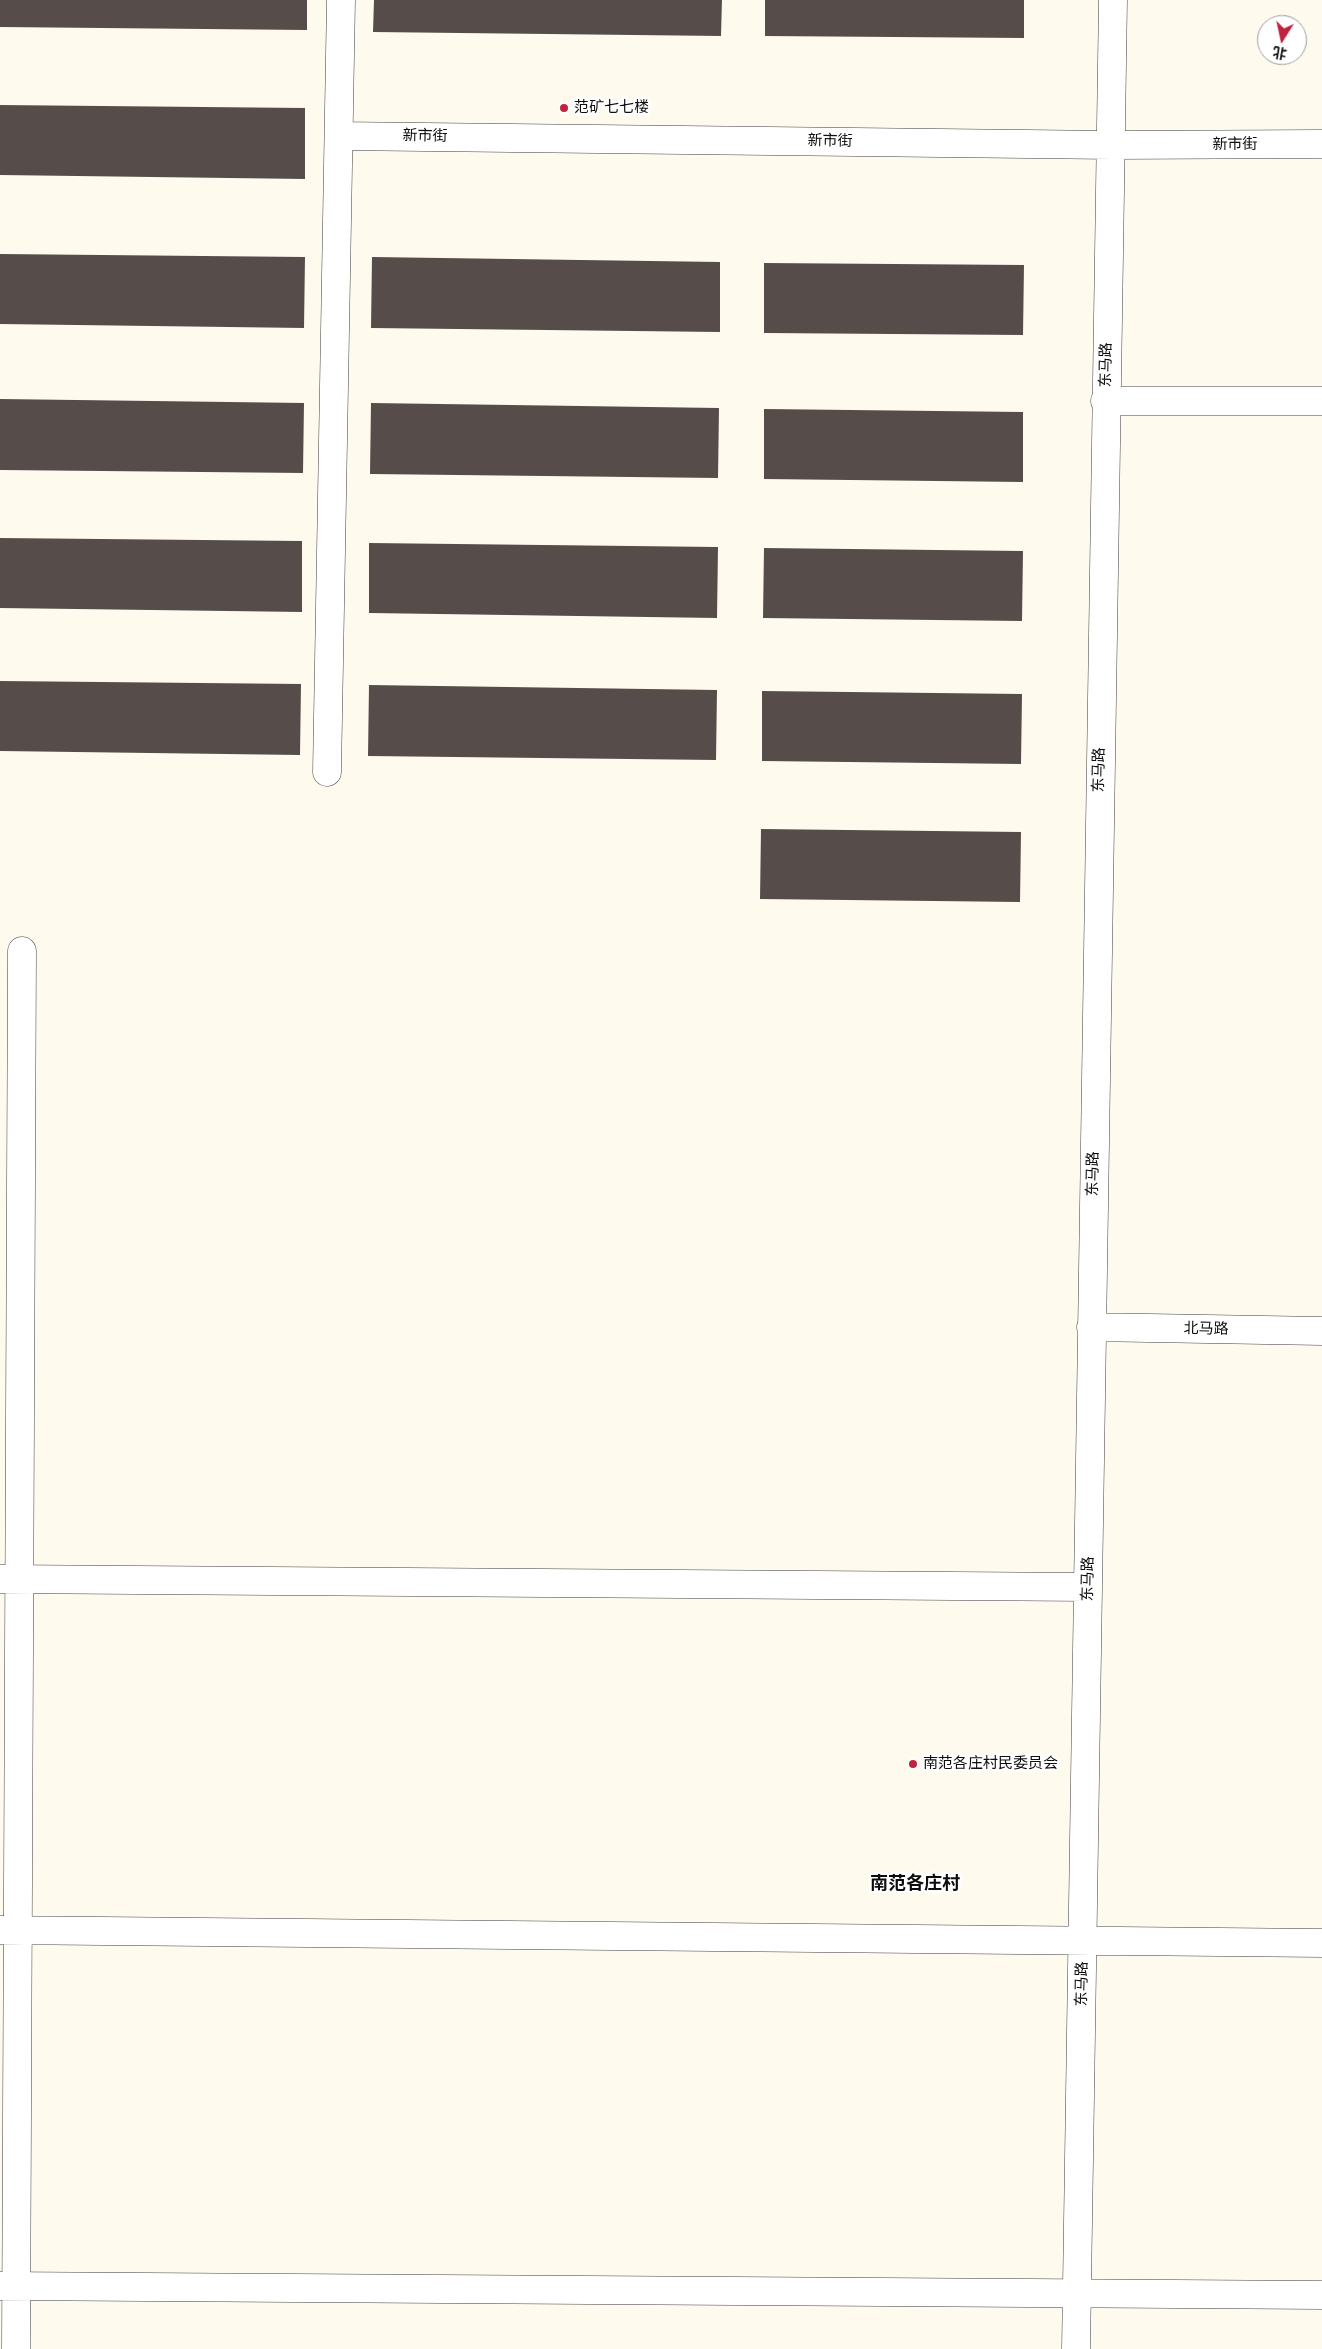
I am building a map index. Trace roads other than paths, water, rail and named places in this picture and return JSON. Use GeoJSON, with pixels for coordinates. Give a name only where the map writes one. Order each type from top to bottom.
{"type":"FeatureCollection","features":[{"type":"Feature","properties":{"kind":"street"},"geometry":{"type":"LineString","coordinates":[[327,772],[341,0]]}},
{"type":"Feature","properties":{"kind":"street","name":"东马路"},"geometry":{"type":"LineString","coordinates":[[1076,2349],[1105,401],[1112,145],[1113,0]]}},
{"type":"Feature","properties":{"kind":"street","name":"新市街"},"geometry":{"type":"LineString","coordinates":[[339,136],[1112,145],[1322,144]]}},
{"type":"Feature","properties":{"kind":"street"},"geometry":{"type":"LineString","coordinates":[[1105,401],[1322,401]]}},
{"type":"Feature","properties":{"kind":"street"},"geometry":{"type":"LineString","coordinates":[[16,2349],[9,2286],[10,1579],[22,951]]}},
{"type":"Feature","properties":{"kind":"street","name":"北马路"},"geometry":{"type":"LineString","coordinates":[[1091,1327],[1322,1331]]}},
{"type":"Feature","properties":{"kind":"street"},"geometry":{"type":"LineString","coordinates":[[10,1579],[1088,1587]]}},
{"type":"Feature","properties":{"kind":"street"},"geometry":{"type":"LineString","coordinates":[[9,1930],[1322,1943]]}},
{"type":"Feature","properties":{"kind":"street"},"geometry":{"type":"LineString","coordinates":[[9,2286],[1322,2295]]}},
{"type":"Feature","properties":{"kind":"place","name":"范矿七七楼"},"geometry":{"type":"Point","coordinates":[564,108]}},
{"type":"Feature","properties":{"kind":"place","name":"南范各庄村民委员会"},"geometry":{"type":"Point","coordinates":[913,1764]}},
{"type":"Feature","properties":{"kind":"district","name":"南范各庄村"},"geometry":{"type":"Point","coordinates":[915,1884]}}]}
